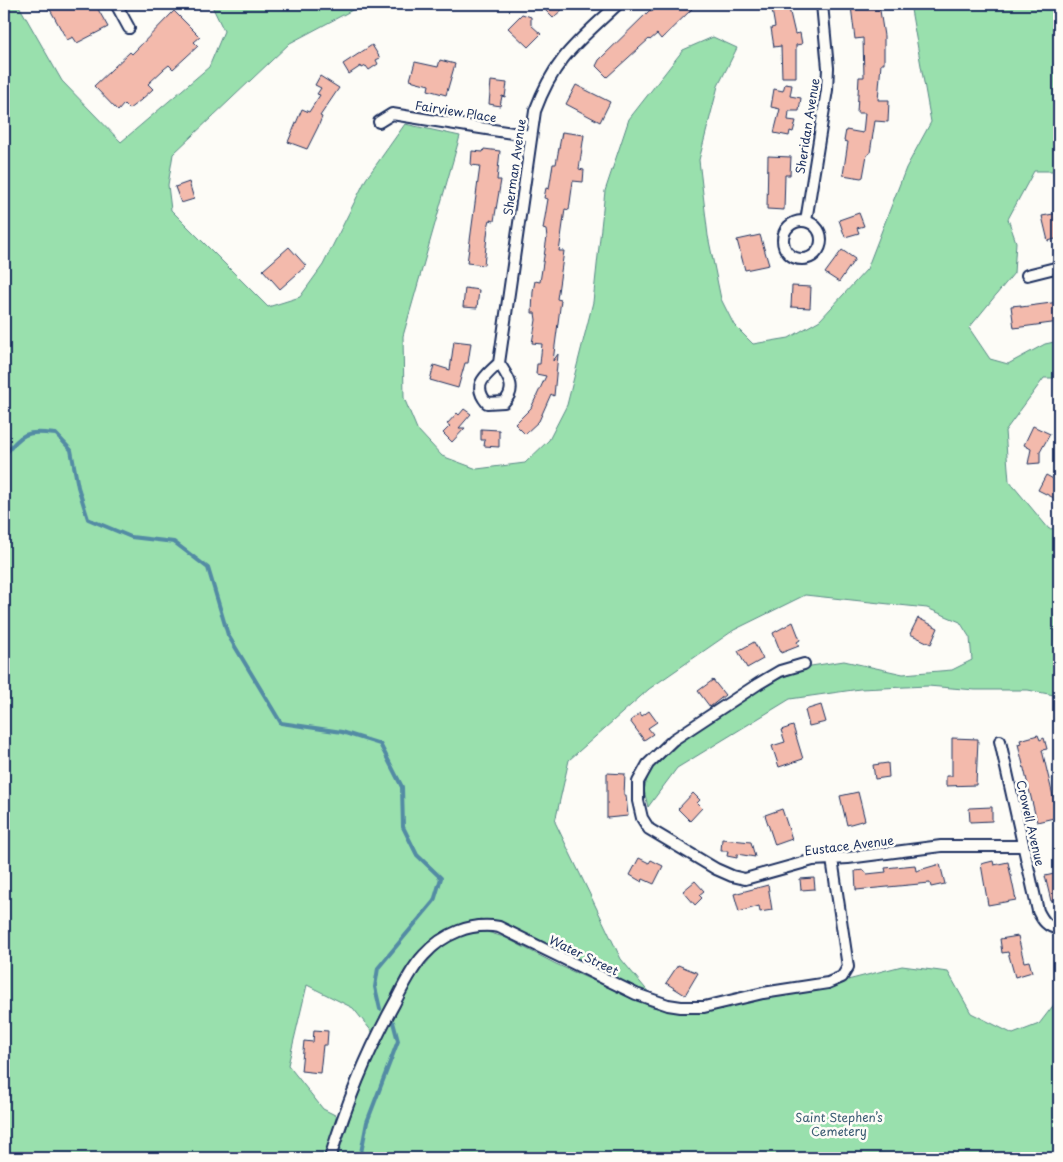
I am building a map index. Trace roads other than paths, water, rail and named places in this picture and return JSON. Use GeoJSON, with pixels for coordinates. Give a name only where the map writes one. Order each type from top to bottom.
{"type":"FeatureCollection","features":[{"type":"Feature","properties":{"kind":"street"},"geometry":{"type":"LineString","coordinates":[[116,4],[129,28]]}},
{"type":"Feature","properties":{"kind":"street","name":"Sherman Avenue"},"geometry":{"type":"LineString","coordinates":[[499,363],[535,110],[546,83],[557,64],[571,47],[618,4]]}},
{"type":"Feature","properties":{"kind":"street","name":"Sheridan Avenue"},"geometry":{"type":"LineString","coordinates":[[806,222],[827,90],[828,68],[822,4]]}},
{"type":"Feature","properties":{"kind":"street","name":"Fairview Place"},"geometry":{"type":"LineString","coordinates":[[379,122],[392,114],[530,136]]}},
{"type":"Feature","properties":{"kind":"street"},"geometry":{"type":"LineString","coordinates":[[1027,275],[1059,267]]}},
{"type":"Feature","properties":{"kind":"street","name":"Eustace Avenue"},"geometry":{"type":"LineString","coordinates":[[804,664],[780,671],[674,740],[648,764],[640,776],[638,801],[642,818],[649,829],[732,876],[751,878],[794,864],[832,858],[941,846],[1023,846]]}},
{"type":"Feature","properties":{"kind":"street","name":"Crowell Avenue"},"geometry":{"type":"LineString","coordinates":[[1000,741],[1038,910],[1042,920],[1049,926],[1059,929]]}},
{"type":"Feature","properties":{"kind":"street","name":"Water Street"},"geometry":{"type":"LineString","coordinates":[[330,1158],[341,1122],[378,1033],[416,965],[425,954],[445,938],[482,924],[499,927],[636,994],[668,1005],[681,1007],[704,1007],[762,993],[828,983],[842,976],[848,967],[832,858]]}},
{"type":"Feature","properties":{"kind":"waterway"},"geometry":{"type":"LineString","coordinates":[[4,456],[16,442],[26,435],[31,433],[56,434],[71,450],[78,487],[88,519],[131,537],[174,542],[208,568],[228,635],[281,723],[342,732],[380,744],[402,787],[403,827],[417,855],[441,878],[434,901],[378,968],[375,987],[380,1009]]}},
{"type":"Feature","properties":{"kind":"waterway"},"geometry":{"type":"LineString","coordinates":[[360,1158],[367,1122],[398,1041],[393,1022]]}},
{"type":"Feature","properties":{"kind":"park label","name":"Saint Stephen’s Cemetery"},"geometry":{"type":"Point","coordinates":[839,1124]}}]}
